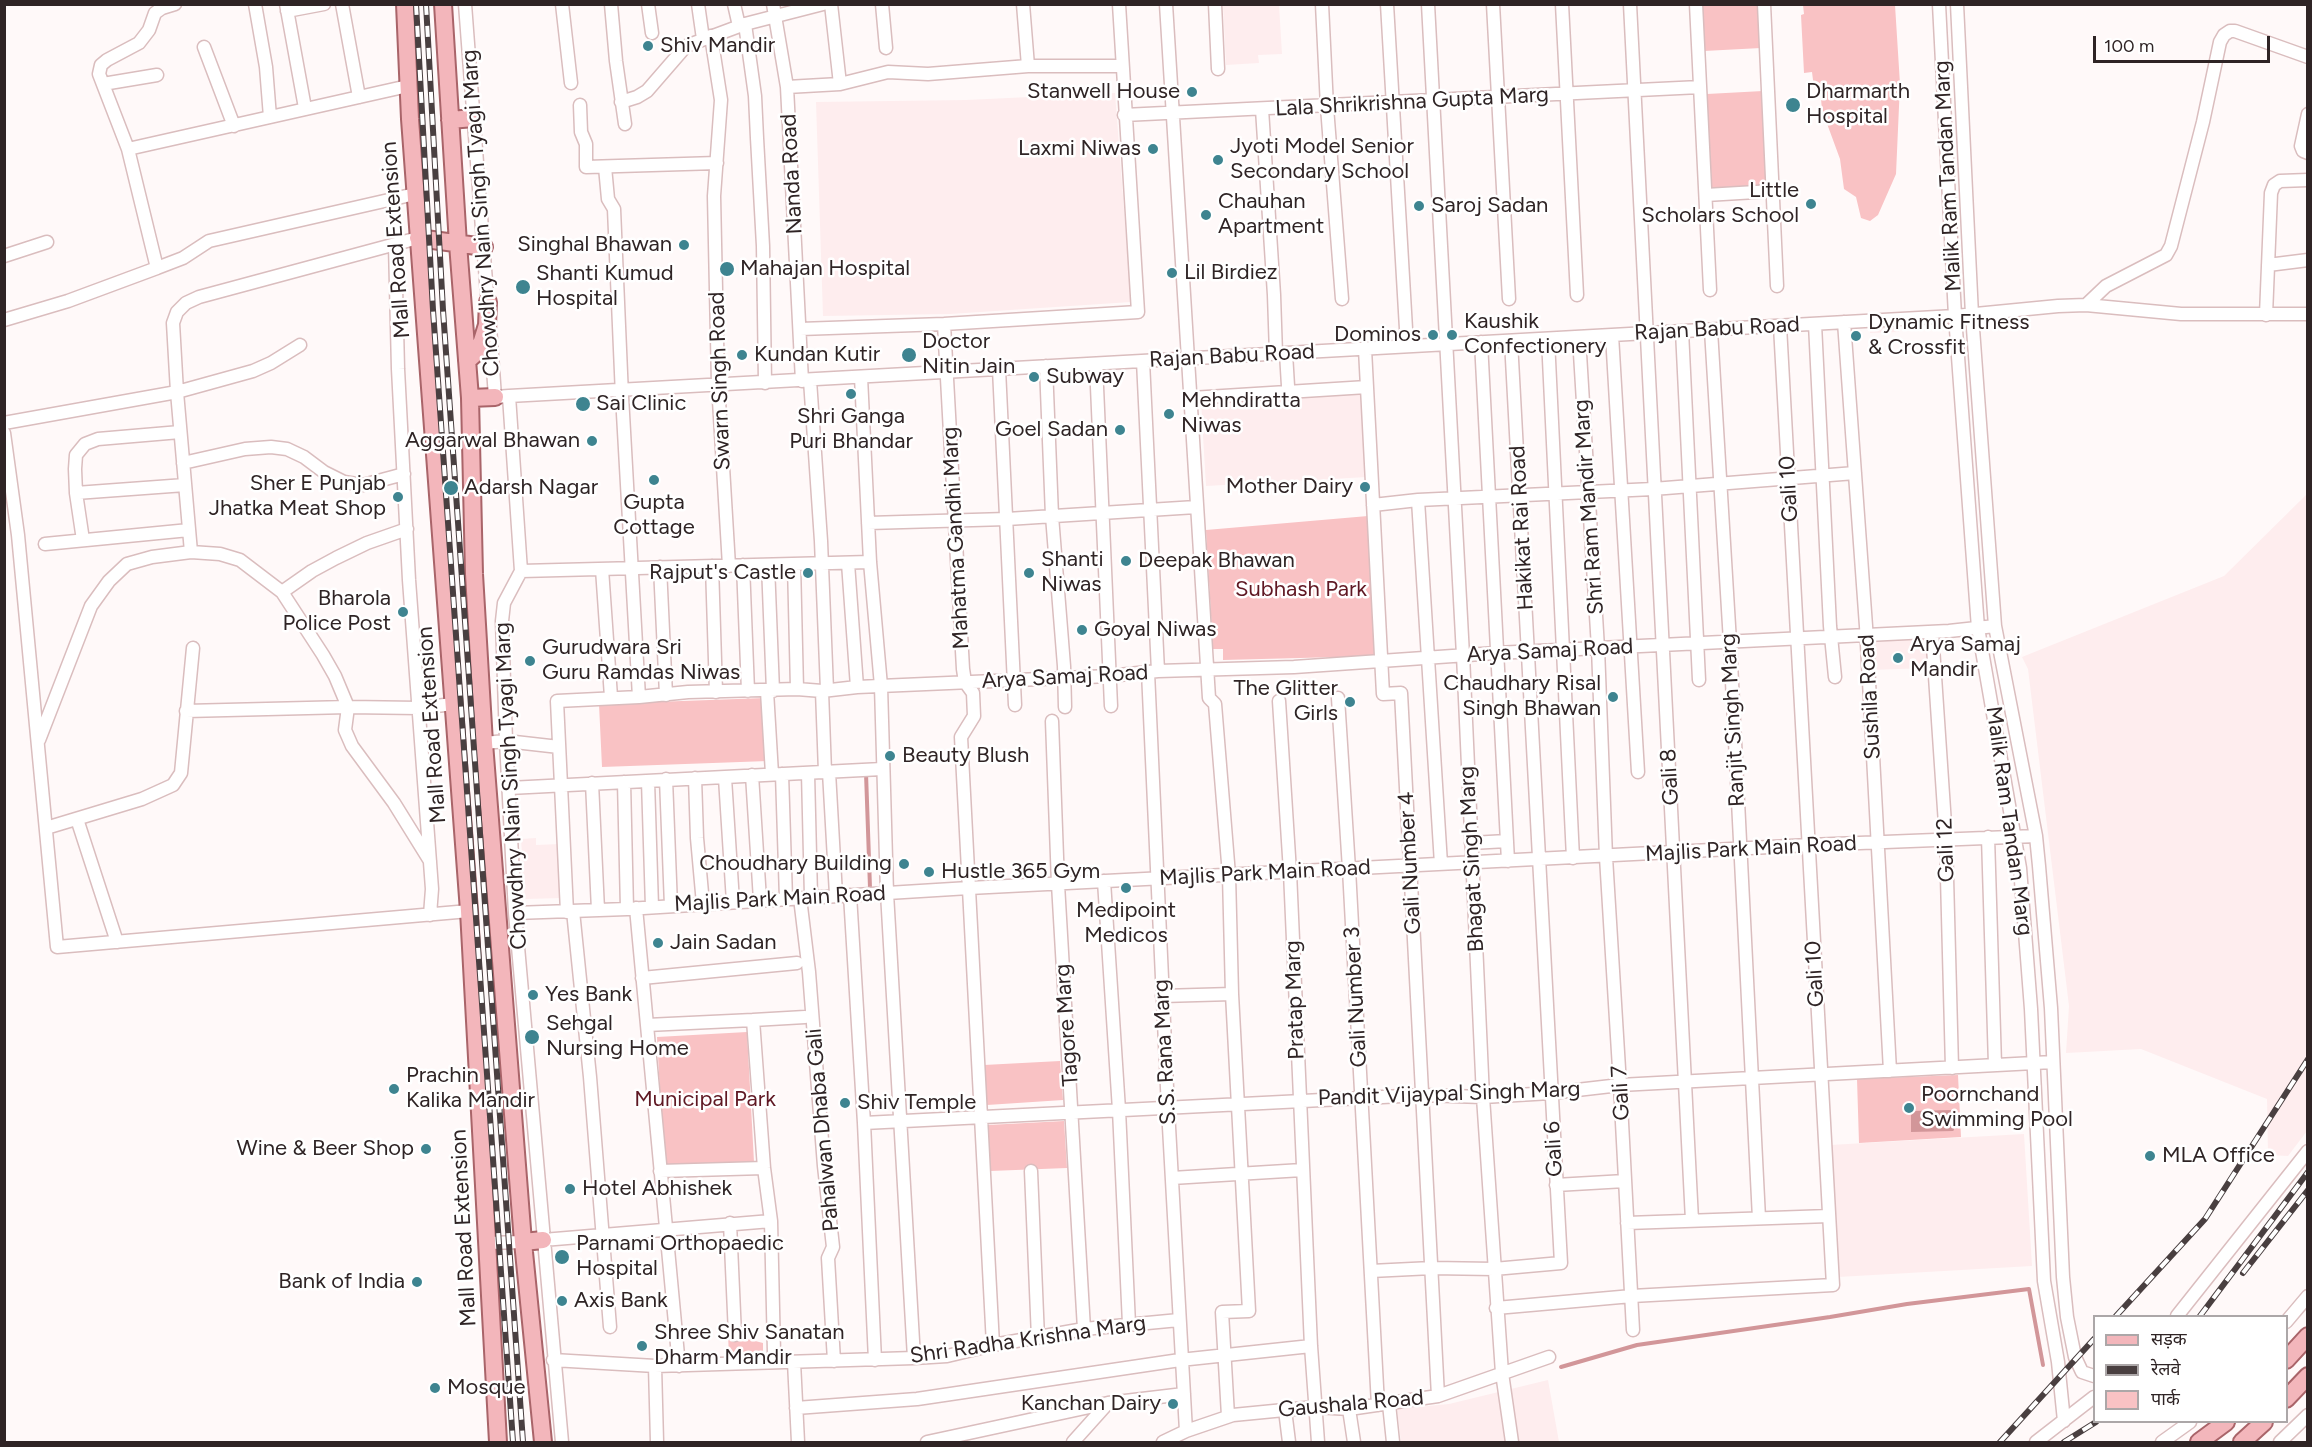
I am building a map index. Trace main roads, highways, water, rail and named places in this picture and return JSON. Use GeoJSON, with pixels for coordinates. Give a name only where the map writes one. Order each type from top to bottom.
{"type":"FeatureCollection","features":[{"type":"Feature","properties":{"kind":"main road","name":"Mall Road Extension"},"geometry":{"type":"LineString","coordinates":[[405,4],[418,238],[469,911],[498,1443]]}},
{"type":"Feature","properties":{"kind":"main road"},"geometry":{"type":"LineString","coordinates":[[443,4],[470,398],[474,574],[484,743],[523,1242],[543,1443]]}},
{"type":"Feature","properties":{"kind":"main road"},"geometry":{"type":"LineString","coordinates":[[450,120],[474,118]]}},
{"type":"Feature","properties":{"kind":"main road"},"geometry":{"type":"LineString","coordinates":[[418,238],[484,247]]}},
{"type":"Feature","properties":{"kind":"main road"},"geometry":{"type":"LineString","coordinates":[[467,361],[476,353],[482,340],[487,325],[488,302]]}},
{"type":"Feature","properties":{"kind":"main road"},"geometry":{"type":"LineString","coordinates":[[470,398],[502,396]]}},
{"type":"Feature","properties":{"kind":"main road"},"geometry":{"type":"LineString","coordinates":[[523,1242],[543,1240]]}},
{"type":"Feature","properties":{"kind":"main road"},"geometry":{"type":"LineString","coordinates":[[2288,1358],[2307,1336]]}},
{"type":"Feature","properties":{"kind":"main road"},"geometry":{"type":"LineString","coordinates":[[2288,1397],[2307,1376]]}},
{"type":"Feature","properties":{"kind":"main road"},"geometry":{"type":"LineString","coordinates":[[2199,1443],[2225,1423]]}},
{"type":"Feature","properties":{"kind":"main road"},"geometry":{"type":"LineString","coordinates":[[2242,1443],[2263,1423]]}},
{"type":"Feature","properties":{"kind":"waterway"},"geometry":{"type":"LineString","coordinates":[[866,773],[870,888]]}},
{"type":"Feature","properties":{"kind":"waterway"},"geometry":{"type":"LineString","coordinates":[[1561,1367],[1637,1345],[1907,1304],[2029,1289],[2043,1365]]}},
{"type":"Feature","properties":{"kind":"railway"},"geometry":{"type":"LineString","coordinates":[[416,4],[433,310],[513,1442]]}},
{"type":"Feature","properties":{"kind":"railway"},"geometry":{"type":"LineString","coordinates":[[426,4],[443,310],[523,1442]]}},
{"type":"Feature","properties":{"kind":"railway"},"geometry":{"type":"LineString","coordinates":[[2117,1315],[2205,1219],[2308,1059]]}},
{"type":"Feature","properties":{"kind":"railway"},"geometry":{"type":"LineString","coordinates":[[2201,1315],[2308,1172]]}},
{"type":"Feature","properties":{"kind":"railway"},"geometry":{"type":"LineString","coordinates":[[2243,1273],[2308,1190]]}},
{"type":"Feature","properties":{"kind":"railway"},"geometry":{"type":"LineString","coordinates":[[2000,1442],[2093,1340]]}},
{"type":"Feature","properties":{"kind":"railway"},"geometry":{"type":"LineString","coordinates":[[2064,1442],[2094,1423]]}},
{"type":"Feature","properties":{"kind":"place","name":"Shiv Mandir"},"geometry":{"type":"Point","coordinates":[648,46]}},
{"type":"Feature","properties":{"kind":"place","name":"Stanwell House"},"geometry":{"type":"Point","coordinates":[1192,92]}},
{"type":"Feature","properties":{"kind":"place","name":"Dharmarth Hospital"},"geometry":{"type":"Point","coordinates":[1793,105]}},
{"type":"Feature","properties":{"kind":"place","name":"Laxmi Niwas"},"geometry":{"type":"Point","coordinates":[1153,149]}},
{"type":"Feature","properties":{"kind":"place","name":"Jyoti Model Senior Secondary School"},"geometry":{"type":"Point","coordinates":[1218,160]}},
{"type":"Feature","properties":{"kind":"place","name":"Little Scholars School"},"geometry":{"type":"Point","coordinates":[1811,204]}},
{"type":"Feature","properties":{"kind":"place","name":"Saroj Sadan"},"geometry":{"type":"Point","coordinates":[1419,206]}},
{"type":"Feature","properties":{"kind":"place","name":"Chauhan Apartment"},"geometry":{"type":"Point","coordinates":[1206,215]}},
{"type":"Feature","properties":{"kind":"place","name":"Singhal Bhawan"},"geometry":{"type":"Point","coordinates":[684,245]}},
{"type":"Feature","properties":{"kind":"place","name":"Mahajan Hospital"},"geometry":{"type":"Point","coordinates":[727,269]}},
{"type":"Feature","properties":{"kind":"place","name":"Lil Birdiez"},"geometry":{"type":"Point","coordinates":[1172,273]}},
{"type":"Feature","properties":{"kind":"place","name":"Shanti Kumud Hospital"},"geometry":{"type":"Point","coordinates":[523,287]}},
{"type":"Feature","properties":{"kind":"place","name":"Dominos"},"geometry":{"type":"Point","coordinates":[1433,335]}},
{"type":"Feature","properties":{"kind":"place","name":"Kaushik Confectionery"},"geometry":{"type":"Point","coordinates":[1452,335]}},
{"type":"Feature","properties":{"kind":"place","name":"Dynamic Fitness & Crossfit"},"geometry":{"type":"Point","coordinates":[1856,336]}},
{"type":"Feature","properties":{"kind":"place","name":"Kundan Kutir"},"geometry":{"type":"Point","coordinates":[742,355]}},
{"type":"Feature","properties":{"kind":"place","name":"Doctor Nitin Jain"},"geometry":{"type":"Point","coordinates":[909,355]}},
{"type":"Feature","properties":{"kind":"place","name":"Subway"},"geometry":{"type":"Point","coordinates":[1034,377]}},
{"type":"Feature","properties":{"kind":"place","name":"Shri Ganga Puri Bhandar"},"geometry":{"type":"Point","coordinates":[851,394]}},
{"type":"Feature","properties":{"kind":"place","name":"Sai Clinic"},"geometry":{"type":"Point","coordinates":[583,404]}},
{"type":"Feature","properties":{"kind":"place","name":"Mehndiratta Niwas"},"geometry":{"type":"Point","coordinates":[1169,414]}},
{"type":"Feature","properties":{"kind":"place","name":"Goel Sadan"},"geometry":{"type":"Point","coordinates":[1120,430]}},
{"type":"Feature","properties":{"kind":"place","name":"Aggarwal Bhawan"},"geometry":{"type":"Point","coordinates":[592,441]}},
{"type":"Feature","properties":{"kind":"place","name":"Gupta Cottage"},"geometry":{"type":"Point","coordinates":[654,480]}},
{"type":"Feature","properties":{"kind":"place","name":"Mother Dairy"},"geometry":{"type":"Point","coordinates":[1365,487]}},
{"type":"Feature","properties":{"kind":"place","name":"Adarsh Nagar"},"geometry":{"type":"Point","coordinates":[451,488]}},
{"type":"Feature","properties":{"kind":"place","name":"Sher E Punjab Jhatka Meat Shop"},"geometry":{"type":"Point","coordinates":[398,497]}},
{"type":"Feature","properties":{"kind":"place","name":"Deepak Bhawan"},"geometry":{"type":"Point","coordinates":[1126,561]}},
{"type":"Feature","properties":{"kind":"place","name":"Rajput's Castle"},"geometry":{"type":"Point","coordinates":[808,573]}},
{"type":"Feature","properties":{"kind":"place","name":"Shanti Niwas"},"geometry":{"type":"Point","coordinates":[1029,573]}},
{"type":"Feature","properties":{"kind":"place","name":"Bharola Police Post"},"geometry":{"type":"Point","coordinates":[403,612]}},
{"type":"Feature","properties":{"kind":"place","name":"Goyal Niwas"},"geometry":{"type":"Point","coordinates":[1082,630]}},
{"type":"Feature","properties":{"kind":"place","name":"Arya Samaj Mandir"},"geometry":{"type":"Point","coordinates":[1898,658]}},
{"type":"Feature","properties":{"kind":"place","name":"Gurudwara Sri Guru Ramdas Niwas"},"geometry":{"type":"Point","coordinates":[530,661]}},
{"type":"Feature","properties":{"kind":"place","name":"Chaudhary Risal Singh Bhawan"},"geometry":{"type":"Point","coordinates":[1613,697]}},
{"type":"Feature","properties":{"kind":"place","name":"The Glitter Girls"},"geometry":{"type":"Point","coordinates":[1350,702]}},
{"type":"Feature","properties":{"kind":"place","name":"Beauty Blush"},"geometry":{"type":"Point","coordinates":[890,756]}},
{"type":"Feature","properties":{"kind":"place","name":"Choudhary Building"},"geometry":{"type":"Point","coordinates":[904,864]}},
{"type":"Feature","properties":{"kind":"place","name":"Hustle 365 Gym"},"geometry":{"type":"Point","coordinates":[929,872]}},
{"type":"Feature","properties":{"kind":"place","name":"Medipoint Medicos"},"geometry":{"type":"Point","coordinates":[1126,888]}},
{"type":"Feature","properties":{"kind":"place","name":"Jain Sadan"},"geometry":{"type":"Point","coordinates":[658,943]}},
{"type":"Feature","properties":{"kind":"place","name":"Yes Bank"},"geometry":{"type":"Point","coordinates":[533,995]}},
{"type":"Feature","properties":{"kind":"place","name":"Sehgal Nursing Home"},"geometry":{"type":"Point","coordinates":[532,1037]}},
{"type":"Feature","properties":{"kind":"place","name":"Prachin Kalika Mandir"},"geometry":{"type":"Point","coordinates":[394,1089]}},
{"type":"Feature","properties":{"kind":"place","name":"Shiv Temple"},"geometry":{"type":"Point","coordinates":[845,1103]}},
{"type":"Feature","properties":{"kind":"place","name":"Poornchand Swimming Pool"},"geometry":{"type":"Point","coordinates":[1909,1108]}},
{"type":"Feature","properties":{"kind":"place","name":"Wine & Beer Shop"},"geometry":{"type":"Point","coordinates":[426,1149]}},
{"type":"Feature","properties":{"kind":"place","name":"MLA Office"},"geometry":{"type":"Point","coordinates":[2150,1156]}},
{"type":"Feature","properties":{"kind":"place","name":"Hotel Abhishek"},"geometry":{"type":"Point","coordinates":[570,1189]}},
{"type":"Feature","properties":{"kind":"place","name":"Parnami Orthopaedic Hospital"},"geometry":{"type":"Point","coordinates":[562,1257]}},
{"type":"Feature","properties":{"kind":"place","name":"Bank of India"},"geometry":{"type":"Point","coordinates":[417,1282]}},
{"type":"Feature","properties":{"kind":"place","name":"Axis Bank"},"geometry":{"type":"Point","coordinates":[562,1301]}},
{"type":"Feature","properties":{"kind":"place","name":"Shree Shiv Sanatan Dharm Mandir"},"geometry":{"type":"Point","coordinates":[642,1346]}},
{"type":"Feature","properties":{"kind":"place","name":"Mosque"},"geometry":{"type":"Point","coordinates":[435,1388]}},
{"type":"Feature","properties":{"kind":"place","name":"Kanchan Dairy"},"geometry":{"type":"Point","coordinates":[1173,1404]}},
{"type":"Feature","properties":{"kind":"park label","name":"Subhash Park"},"geometry":{"type":"Point","coordinates":[1301,590]}},
{"type":"Feature","properties":{"kind":"park label","name":"Municipal Park"},"geometry":{"type":"Point","coordinates":[705,1100]}}]}
